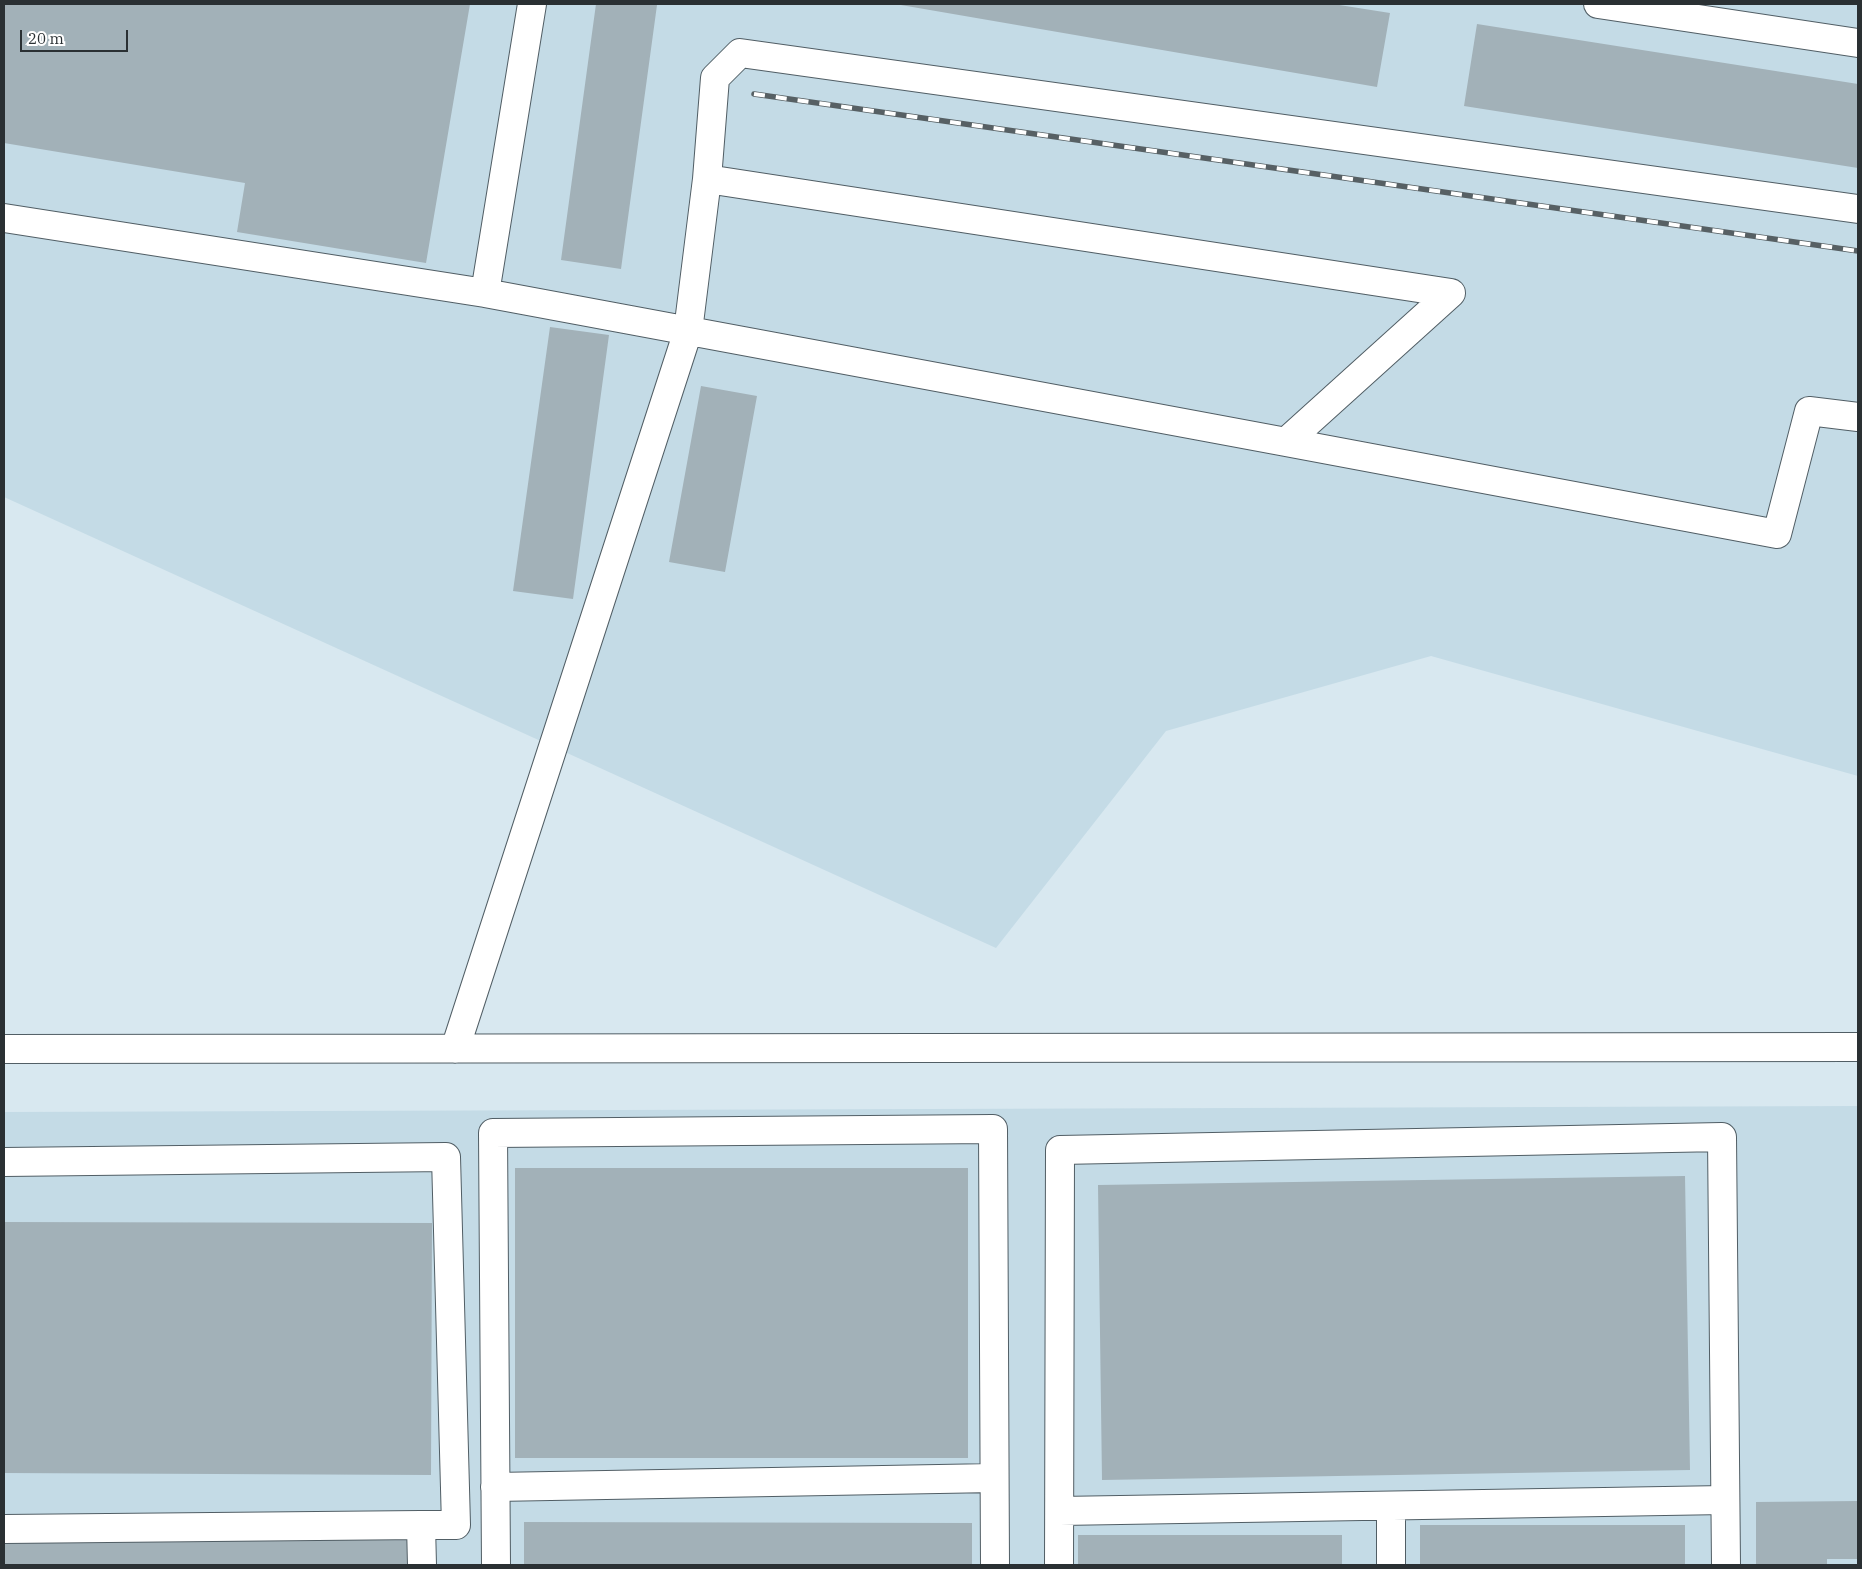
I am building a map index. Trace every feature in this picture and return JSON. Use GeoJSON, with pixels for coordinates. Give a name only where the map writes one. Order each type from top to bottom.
{"type":"FeatureCollection","features":[{"type":"Feature","properties":{"kind":"street"},"geometry":{"type":"LineString","coordinates":[[485,293],[532,4]]}},
{"type":"Feature","properties":{"kind":"street"},"geometry":{"type":"LineString","coordinates":[[1598,4],[1858,43]]}},
{"type":"Feature","properties":{"kind":"street"},"geometry":{"type":"LineString","coordinates":[[454,1048],[688,330],[707,179],[715,78],[740,53],[1858,210]]}},
{"type":"Feature","properties":{"kind":"street"},"geometry":{"type":"LineString","coordinates":[[707,179],[1451,293],[1286,442]]}},
{"type":"Feature","properties":{"kind":"street"},"geometry":{"type":"LineString","coordinates":[[4,218],[485,293],[1777,534],[1808,411],[1858,417]]}},
{"type":"Feature","properties":{"kind":"street"},"geometry":{"type":"LineString","coordinates":[[4,1049],[1858,1047]]}},
{"type":"Feature","properties":{"kind":"street"},"geometry":{"type":"LineString","coordinates":[[496,1565],[493,1133],[993,1129],[995,1565]]}},
{"type":"Feature","properties":{"kind":"street"},"geometry":{"type":"LineString","coordinates":[[1060,1565],[1060,1150],[1722,1137],[1726,1565]]}},
{"type":"Feature","properties":{"kind":"street"},"geometry":{"type":"LineString","coordinates":[[4,1162],[446,1157],[456,1525],[4,1529]]}},
{"type":"Feature","properties":{"kind":"street"},"geometry":{"type":"LineString","coordinates":[[496,1487],[994,1478]]}},
{"type":"Feature","properties":{"kind":"street"},"geometry":{"type":"LineString","coordinates":[[1060,1511],[1725,1500]]}},
{"type":"Feature","properties":{"kind":"street"},"geometry":{"type":"LineString","coordinates":[[1391,1506],[1391,1565]]}},
{"type":"Feature","properties":{"kind":"street"},"geometry":{"type":"LineString","coordinates":[[421,1525],[422,1565]]}},
{"type":"Feature","properties":{"kind":"shaded area"},"geometry":{"type":"Polygon","coordinates":[[[4,4],[1858,4],[1858,776],[1431,656],[1166,731],[996,948],[4,497],[4,4]]]}},
{"type":"Feature","properties":{"kind":"shaded area"},"geometry":{"type":"Polygon","coordinates":[[[1858,1106],[1858,1565],[4,1565],[4,1112],[1858,1106]]]}},
{"type":"Feature","properties":{"kind":"building"},"geometry":{"type":"Polygon","coordinates":[[[4,4],[470,4],[426,263],[237,232],[245,183],[4,143],[4,4]]]}},
{"type":"Feature","properties":{"kind":"building"},"geometry":{"type":"Polygon","coordinates":[[[596,4],[657,5],[621,269],[561,260],[596,4]]]}},
{"type":"Feature","properties":{"kind":"building"},"geometry":{"type":"Polygon","coordinates":[[[895,4],[1333,4],[1390,13],[1377,87],[895,4]]]}},
{"type":"Feature","properties":{"kind":"building"},"geometry":{"type":"Polygon","coordinates":[[[1477,24],[1858,84],[1858,168],[1464,106],[1477,24]]]}},
{"type":"Feature","properties":{"kind":"building"},"geometry":{"type":"Polygon","coordinates":[[[550,327],[609,335],[573,599],[513,591],[550,327]]]}},
{"type":"Feature","properties":{"kind":"building"},"geometry":{"type":"Polygon","coordinates":[[[701,386],[757,396],[725,572],[669,562],[701,386]]]}},
{"type":"Feature","properties":{"kind":"building"},"geometry":{"type":"Polygon","coordinates":[[[515,1168],[968,1168],[968,1458],[515,1458],[515,1168]]]}},
{"type":"Feature","properties":{"kind":"building"},"geometry":{"type":"Polygon","coordinates":[[[1685,1176],[1690,1470],[1102,1480],[1098,1185],[1685,1176]]]}},
{"type":"Feature","properties":{"kind":"building"},"geometry":{"type":"Polygon","coordinates":[[[4,1222],[432,1223],[431,1475],[4,1473],[4,1222]]]}},
{"type":"Feature","properties":{"kind":"building"},"geometry":{"type":"Polygon","coordinates":[[[1858,1501],[1858,1559],[1827,1559],[1827,1565],[1756,1565],[1756,1502],[1858,1501]]]}},
{"type":"Feature","properties":{"kind":"building"},"geometry":{"type":"Polygon","coordinates":[[[524,1522],[972,1523],[972,1565],[524,1565],[524,1522]]]}},
{"type":"Feature","properties":{"kind":"building"},"geometry":{"type":"Polygon","coordinates":[[[1420,1525],[1685,1525],[1685,1565],[1420,1565],[1420,1525]]]}},
{"type":"Feature","properties":{"kind":"building"},"geometry":{"type":"Polygon","coordinates":[[[1078,1535],[1342,1535],[1342,1565],[1078,1565],[1078,1535]]]}},
{"type":"Feature","properties":{"kind":"building"},"geometry":{"type":"Polygon","coordinates":[[[4,1539],[408,1540],[407,1565],[4,1565],[4,1539]]]}},
{"type":"Feature","properties":{"kind":"railway"},"geometry":{"type":"LineString","coordinates":[[754,94],[1858,251]]}}]}
